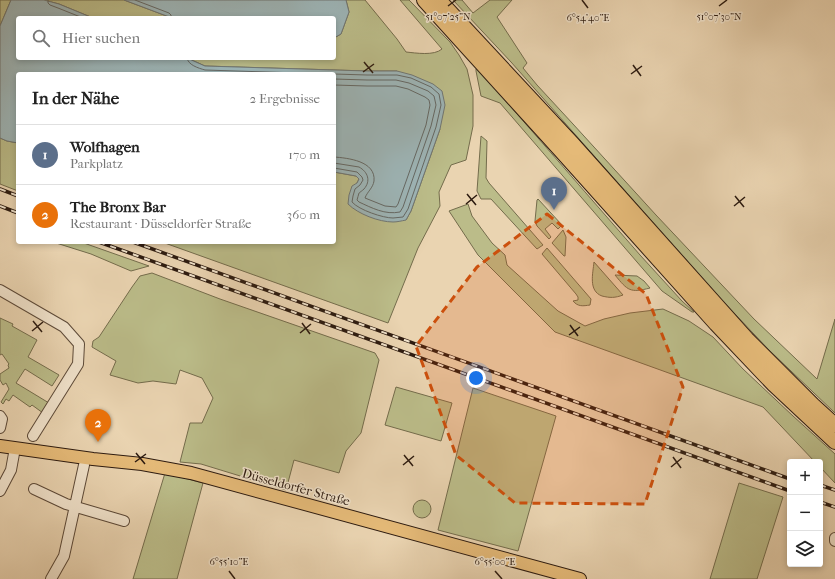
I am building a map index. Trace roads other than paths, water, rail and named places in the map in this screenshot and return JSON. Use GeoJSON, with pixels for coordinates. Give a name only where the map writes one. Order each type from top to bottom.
{"type":"FeatureCollection","features":[{"type":"Feature","properties":{"kind":"highway"},"geometry":{"type":"LineString","coordinates":[[424,0],[716,324],[774,385],[835,442]]}},
{"type":"Feature","properties":{"kind":"highway"},"geometry":{"type":"LineString","coordinates":[[439,0],[572,143],[747,339],[835,425]]}},
{"type":"Feature","properties":{"kind":"main road","name":"Düsseldorfer Straße"},"geometry":{"type":"LineString","coordinates":[[0,446],[93,459],[142,464],[191,473],[580,579]]}},
{"type":"Feature","properties":{"kind":"street"},"geometry":{"type":"LineString","coordinates":[[0,290],[64,327],[79,344],[78,364],[32,436]]}},
{"type":"Feature","properties":{"kind":"street"},"geometry":{"type":"LineString","coordinates":[[0,416],[2,419],[0,428]]}},
{"type":"Feature","properties":{"kind":"street"},"geometry":{"type":"LineString","coordinates":[[0,491],[11,470],[15,448]]}},
{"type":"Feature","properties":{"kind":"street"},"geometry":{"type":"LineString","coordinates":[[51,579],[64,556],[84,465]]}},
{"type":"Feature","properties":{"kind":"street"},"geometry":{"type":"LineString","coordinates":[[34,489],[66,504],[124,522]]}},
{"type":"Feature","properties":{"kind":"water"},"geometry":{"type":"Polygon","coordinates":[[[11,0],[44,0],[59,4],[88,16],[16,16],[16,60],[192,60],[205,66],[397,71],[412,75],[433,84],[442,91],[445,105],[440,129],[411,211],[406,220],[387,222],[375,219],[352,208],[348,204],[349,195],[352,186],[357,183],[359,179],[356,176],[336,172],[336,72],[16,72],[16,143],[0,138],[0,26],[11,0]]]}},
{"type":"Feature","properties":{"kind":"water"},"geometry":{"type":"Polygon","coordinates":[[[124,0],[346,0],[349,12],[341,34],[336,37],[336,16],[167,16],[124,0]]]}},
{"type":"Feature","properties":{"kind":"railway"},"geometry":{"type":"LineString","coordinates":[[0,189],[16,195]]}},
{"type":"Feature","properties":{"kind":"railway"},"geometry":{"type":"LineString","coordinates":[[0,206],[16,212]]}},
{"type":"Feature","properties":{"kind":"railway"},"geometry":{"type":"LineString","coordinates":[[105,244],[787,490]]}},
{"type":"Feature","properties":{"kind":"railway"},"geometry":{"type":"LineString","coordinates":[[139,244],[787,478]]}},
{"type":"Feature","properties":{"kind":"railway"},"geometry":{"type":"LineString","coordinates":[[823,486],[835,490]]}},
{"type":"Feature","properties":{"kind":"railway"},"geometry":{"type":"LineString","coordinates":[[823,503],[835,507]]}},
{"type":"Feature","properties":{"kind":"place","name":"Wolfhagen"},"geometry":{"type":"Point","coordinates":[554,210]}},
{"type":"Feature","properties":{"kind":"place","name":"The Bronx Bar"},"geometry":{"type":"Point","coordinates":[98,442]}}]}
